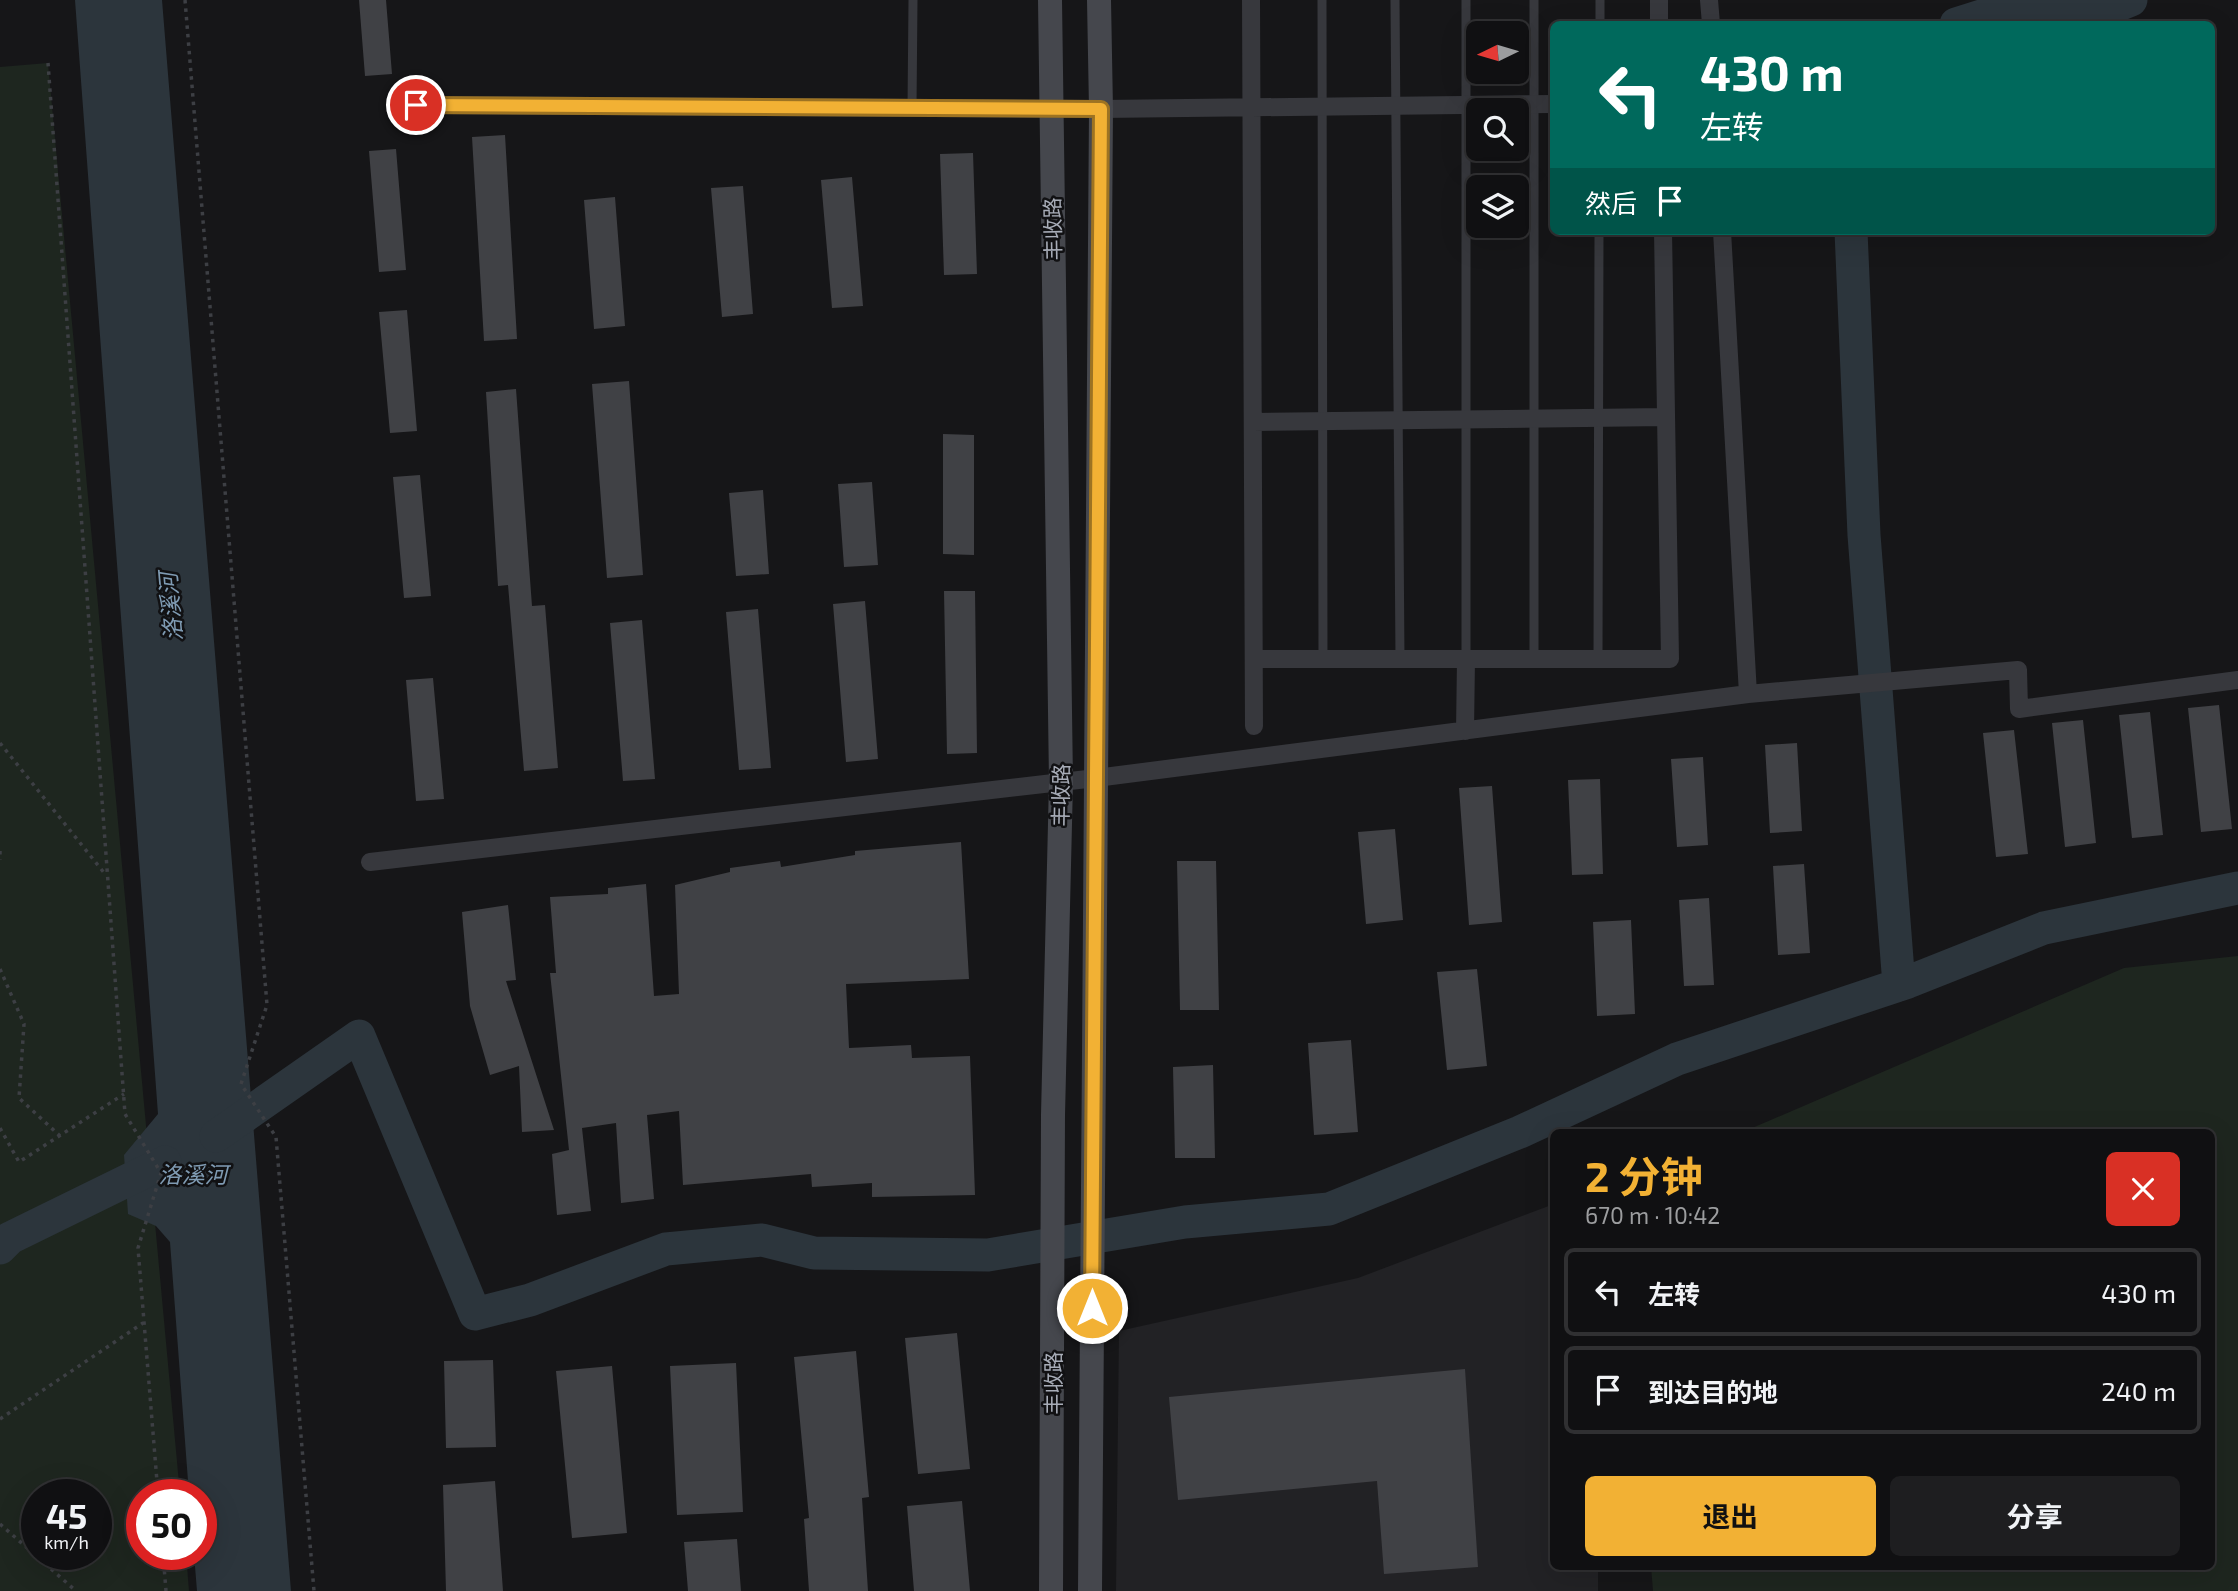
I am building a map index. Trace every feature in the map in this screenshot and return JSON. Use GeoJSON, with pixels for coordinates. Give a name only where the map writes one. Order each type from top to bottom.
{"type":"FeatureCollection","features":[{"type":"Feature","properties":{"kind":"main road","name":"丰收路"},"geometry":{"type":"LineString","coordinates":[[1050,0],[1061,782],[1053,1115],[1051,1591]]}},
{"type":"Feature","properties":{"kind":"main road","name":"丰收路"},"geometry":{"type":"LineString","coordinates":[[1090,1591],[1101,109],[1099,0]]}},
{"type":"Feature","properties":{"kind":"street"},"geometry":{"type":"LineString","coordinates":[[1251,0],[1254,726]]}},
{"type":"Feature","properties":{"kind":"street"},"geometry":{"type":"LineString","coordinates":[[1659,0],[1659,21]]}},
{"type":"Feature","properties":{"kind":"street"},"geometry":{"type":"LineString","coordinates":[[1709,0],[1711,21]]}},
{"type":"Feature","properties":{"kind":"street"},"geometry":{"type":"LineString","coordinates":[[1529,104],[1550,104]]}},
{"type":"Feature","properties":{"kind":"street"},"geometry":{"type":"LineString","coordinates":[[416,105],[1101,109],[1466,105]]}},
{"type":"Feature","properties":{"kind":"street"},"geometry":{"type":"LineString","coordinates":[[1254,659],[1670,659],[1663,235]]}},
{"type":"Feature","properties":{"kind":"street"},"geometry":{"type":"LineString","coordinates":[[1722,235],[1748,694]]}},
{"type":"Feature","properties":{"kind":"street"},"geometry":{"type":"LineString","coordinates":[[1253,422],[1666,417]]}},
{"type":"Feature","properties":{"kind":"street"},"geometry":{"type":"LineString","coordinates":[[1465,731],[1466,659]]}},
{"type":"Feature","properties":{"kind":"street"},"geometry":{"type":"LineString","coordinates":[[370,862],[1096,778],[1748,694],[2018,670],[2019,709],[2238,680]]}},
{"type":"Feature","properties":{"kind":"lane"},"geometry":{"type":"LineString","coordinates":[[912,108],[913,0]]}},
{"type":"Feature","properties":{"kind":"lane"},"geometry":{"type":"LineString","coordinates":[[1322,0],[1323,659]]}},
{"type":"Feature","properties":{"kind":"lane"},"geometry":{"type":"LineString","coordinates":[[1395,0],[1400,659]]}},
{"type":"Feature","properties":{"kind":"lane"},"geometry":{"type":"LineString","coordinates":[[1466,0],[1466,98]]}},
{"type":"Feature","properties":{"kind":"lane"},"geometry":{"type":"LineString","coordinates":[[1534,0],[1534,659]]}},
{"type":"Feature","properties":{"kind":"lane"},"geometry":{"type":"LineString","coordinates":[[1600,0],[1600,21]]}},
{"type":"Feature","properties":{"kind":"lane"},"geometry":{"type":"LineString","coordinates":[[1466,161],[1466,659]]}},
{"type":"Feature","properties":{"kind":"lane"},"geometry":{"type":"LineString","coordinates":[[1598,659],[1600,235]]}},
{"type":"Feature","properties":{"kind":"path"},"geometry":{"type":"LineString","coordinates":[[185,0],[267,1005],[241,1084],[276,1137],[314,1591]]}},
{"type":"Feature","properties":{"kind":"path"},"geometry":{"type":"LineString","coordinates":[[48,63],[125,1114],[161,1173],[138,1248],[157,1479]]}},
{"type":"Feature","properties":{"kind":"path"},"geometry":{"type":"LineString","coordinates":[[0,743],[106,876]]}},
{"type":"Feature","properties":{"kind":"path"},"geometry":{"type":"LineString","coordinates":[[0,850],[0,860]]}},
{"type":"Feature","properties":{"kind":"path"},"geometry":{"type":"LineString","coordinates":[[0,969],[24,1024],[19,1098],[60,1136]]}},
{"type":"Feature","properties":{"kind":"path"},"geometry":{"type":"LineString","coordinates":[[0,1128],[19,1162],[124,1094]]}},
{"type":"Feature","properties":{"kind":"path"},"geometry":{"type":"LineString","coordinates":[[0,1419],[144,1323]]}},
{"type":"Feature","properties":{"kind":"path"},"geometry":{"type":"LineString","coordinates":[[0,1524],[76,1591]]}},
{"type":"Feature","properties":{"kind":"path"},"geometry":{"type":"LineString","coordinates":[[164,1570],[166,1591]]}},
{"type":"Feature","properties":{"kind":"shaded area"},"geometry":{"type":"Polygon","coordinates":[[[48,63],[179,1479],[126,1479],[126,1570],[187,1570],[189,1591],[0,1591],[0,67],[48,63]]]}},
{"type":"Feature","properties":{"kind":"shaded area"},"geometry":{"type":"Polygon","coordinates":[[[2238,956],[2238,1591],[1653,1591],[1651,1570],[2215,1570],[2215,1129],[1750,1129],[2124,968],[2238,956]]]}},
{"type":"Feature","properties":{"kind":"shaded area"},"geometry":{"type":"Polygon","coordinates":[[[1550,1206],[1550,1570],[1598,1570],[1598,1591],[1116,1591],[1119,1331],[1358,1278],[1550,1206]]]}},
{"type":"Feature","properties":{"kind":"water","name":"洛溪河"},"geometry":{"type":"Polygon","coordinates":[[[75,0],[162,0],[291,1591],[197,1591],[195,1570],[217,1570],[217,1479],[188,1479],[170,1242],[156,1226],[128,1214],[124,1155],[158,1114],[75,0]]]}},
{"type":"Feature","properties":{"kind":"building"},"geometry":{"type":"Polygon","coordinates":[[[359,0],[386,0],[392,74],[365,76],[359,0]]]}},
{"type":"Feature","properties":{"kind":"building"},"geometry":{"type":"Polygon","coordinates":[[[505,135],[517,339],[484,341],[472,137],[505,135]]]}},
{"type":"Feature","properties":{"kind":"building"},"geometry":{"type":"Polygon","coordinates":[[[396,149],[406,270],[379,272],[369,151],[396,149]]]}},
{"type":"Feature","properties":{"kind":"building"},"geometry":{"type":"Polygon","coordinates":[[[973,153],[977,274],[944,275],[940,154],[973,153]]]}},
{"type":"Feature","properties":{"kind":"building"},"geometry":{"type":"Polygon","coordinates":[[[852,177],[863,306],[832,308],[821,180],[852,177]]]}},
{"type":"Feature","properties":{"kind":"building"},"geometry":{"type":"Polygon","coordinates":[[[743,186],[753,314],[722,317],[711,188],[743,186]]]}},
{"type":"Feature","properties":{"kind":"building"},"geometry":{"type":"Polygon","coordinates":[[[615,197],[625,326],[594,329],[584,200],[615,197]]]}},
{"type":"Feature","properties":{"kind":"building"},"geometry":{"type":"Polygon","coordinates":[[[407,310],[417,431],[390,433],[379,312],[407,310]]]}},
{"type":"Feature","properties":{"kind":"building"},"geometry":{"type":"Polygon","coordinates":[[[629,381],[643,575],[607,578],[592,384],[629,381]]]}},
{"type":"Feature","properties":{"kind":"building"},"geometry":{"type":"Polygon","coordinates":[[[516,389],[532,606],[545,605],[558,768],[524,771],[508,585],[498,586],[486,392],[516,389]]]}},
{"type":"Feature","properties":{"kind":"building"},"geometry":{"type":"Polygon","coordinates":[[[943,434],[974,435],[974,555],[943,554],[943,434]]]}},
{"type":"Feature","properties":{"kind":"building"},"geometry":{"type":"Polygon","coordinates":[[[420,475],[431,596],[404,598],[393,477],[420,475]]]}},
{"type":"Feature","properties":{"kind":"building"},"geometry":{"type":"Polygon","coordinates":[[[872,482],[878,565],[844,567],[838,484],[872,482]]]}},
{"type":"Feature","properties":{"kind":"building"},"geometry":{"type":"Polygon","coordinates":[[[763,490],[769,574],[736,576],[729,493],[763,490]]]}},
{"type":"Feature","properties":{"kind":"building"},"geometry":{"type":"Polygon","coordinates":[[[944,591],[975,591],[977,753],[947,754],[944,591]]]}},
{"type":"Feature","properties":{"kind":"building"},"geometry":{"type":"Polygon","coordinates":[[[865,601],[878,759],[846,762],[833,604],[865,601]]]}},
{"type":"Feature","properties":{"kind":"building"},"geometry":{"type":"Polygon","coordinates":[[[758,609],[771,768],[739,770],[726,612],[758,609]]]}},
{"type":"Feature","properties":{"kind":"building"},"geometry":{"type":"Polygon","coordinates":[[[642,620],[655,779],[623,781],[610,623],[642,620]]]}},
{"type":"Feature","properties":{"kind":"building"},"geometry":{"type":"Polygon","coordinates":[[[433,678],[444,799],[416,801],[406,680],[433,678]]]}},
{"type":"Feature","properties":{"kind":"building"},"geometry":{"type":"Polygon","coordinates":[[[2219,705],[2232,829],[2201,832],[2188,708],[2219,705]]]}},
{"type":"Feature","properties":{"kind":"building"},"geometry":{"type":"Polygon","coordinates":[[[2150,712],[2163,835],[2132,838],[2119,715],[2150,712]]]}},
{"type":"Feature","properties":{"kind":"building"},"geometry":{"type":"Polygon","coordinates":[[[2083,720],[2096,843],[2065,847],[2052,723],[2083,720]]]}},
{"type":"Feature","properties":{"kind":"building"},"geometry":{"type":"Polygon","coordinates":[[[2014,730],[2028,854],[1996,857],[1983,733],[2014,730]]]}},
{"type":"Feature","properties":{"kind":"building"},"geometry":{"type":"Polygon","coordinates":[[[1797,743],[1802,831],[1770,833],[1765,745],[1797,743]]]}},
{"type":"Feature","properties":{"kind":"building"},"geometry":{"type":"Polygon","coordinates":[[[1703,757],[1708,845],[1677,847],[1671,759],[1703,757]]]}},
{"type":"Feature","properties":{"kind":"building"},"geometry":{"type":"Polygon","coordinates":[[[1600,779],[1603,874],[1572,875],[1568,780],[1600,779]]]}},
{"type":"Feature","properties":{"kind":"building"},"geometry":{"type":"Polygon","coordinates":[[[1492,786],[1502,922],[1469,925],[1459,788],[1492,786]]]}},
{"type":"Feature","properties":{"kind":"building"},"geometry":{"type":"Polygon","coordinates":[[[1395,829],[1403,920],[1366,924],[1358,832],[1395,829]]]}},
{"type":"Feature","properties":{"kind":"building"},"geometry":{"type":"Polygon","coordinates":[[[961,842],[969,979],[846,984],[849,1048],[911,1045],[912,1058],[970,1056],[975,1195],[872,1197],[872,1183],[812,1187],[811,1174],[683,1185],[679,1111],[647,1115],[654,1199],[621,1203],[616,1123],[582,1128],[591,1211],[557,1215],[552,1154],[569,1150],[550,973],[556,973],[550,897],[608,894],[608,888],[646,884],[654,996],[679,994],[675,885],[730,872],[730,868],[780,861],[781,867],[855,855],[855,851],[961,842]]]}},
{"type":"Feature","properties":{"kind":"building"},"geometry":{"type":"Polygon","coordinates":[[[1177,861],[1216,861],[1219,1010],[1180,1010],[1177,861]]]}},
{"type":"Feature","properties":{"kind":"building"},"geometry":{"type":"Polygon","coordinates":[[[1804,864],[1810,953],[1778,955],[1773,866],[1804,864]]]}},
{"type":"Feature","properties":{"kind":"building"},"geometry":{"type":"Polygon","coordinates":[[[1709,898],[1714,985],[1684,986],[1679,900],[1709,898]]]}},
{"type":"Feature","properties":{"kind":"building"},"geometry":{"type":"Polygon","coordinates":[[[508,905],[516,980],[506,981],[554,1130],[522,1132],[519,1066],[490,1075],[470,1006],[462,912],[508,905]]]}},
{"type":"Feature","properties":{"kind":"building"},"geometry":{"type":"Polygon","coordinates":[[[1631,920],[1635,1014],[1597,1016],[1593,922],[1631,920]]]}},
{"type":"Feature","properties":{"kind":"building"},"geometry":{"type":"Polygon","coordinates":[[[1477,969],[1487,1066],[1447,1070],[1437,972],[1477,969]]]}},
{"type":"Feature","properties":{"kind":"building"},"geometry":{"type":"Polygon","coordinates":[[[1351,1040],[1358,1132],[1314,1135],[1308,1043],[1351,1040]]]}},
{"type":"Feature","properties":{"kind":"building"},"geometry":{"type":"Polygon","coordinates":[[[1213,1065],[1215,1158],[1175,1158],[1173,1067],[1213,1065]]]}},
{"type":"Feature","properties":{"kind":"building"},"geometry":{"type":"Polygon","coordinates":[[[957,1333],[970,1469],[918,1474],[905,1338],[957,1333]]]}},
{"type":"Feature","properties":{"kind":"building"},"geometry":{"type":"Polygon","coordinates":[[[856,1351],[869,1497],[862,1498],[868,1591],[809,1591],[804,1519],[809,1518],[794,1357],[856,1351]]]}},
{"type":"Feature","properties":{"kind":"building"},"geometry":{"type":"Polygon","coordinates":[[[493,1360],[496,1447],[446,1448],[444,1361],[493,1360]]]}},
{"type":"Feature","properties":{"kind":"building"},"geometry":{"type":"Polygon","coordinates":[[[736,1363],[743,1512],[677,1515],[670,1366],[736,1363]]]}},
{"type":"Feature","properties":{"kind":"building"},"geometry":{"type":"Polygon","coordinates":[[[612,1366],[627,1533],[572,1538],[556,1371],[612,1366]]]}},
{"type":"Feature","properties":{"kind":"building"},"geometry":{"type":"Polygon","coordinates":[[[1465,1369],[1478,1567],[1384,1574],[1377,1481],[1178,1500],[1169,1397],[1465,1369]]]}},
{"type":"Feature","properties":{"kind":"building"},"geometry":{"type":"Polygon","coordinates":[[[495,1481],[503,1591],[446,1591],[443,1485],[495,1481]]]}},
{"type":"Feature","properties":{"kind":"building"},"geometry":{"type":"Polygon","coordinates":[[[962,1501],[970,1591],[914,1591],[907,1506],[962,1501]]]}},
{"type":"Feature","properties":{"kind":"building"},"geometry":{"type":"Polygon","coordinates":[[[737,1539],[741,1591],[688,1591],[684,1542],[737,1539]]]}},
{"type":"Feature","properties":{"kind":"waterway"},"geometry":{"type":"LineString","coordinates":[[1965,21],[2016,5],[2114,7],[2131,0]]}},
{"type":"Feature","properties":{"kind":"waterway"},"geometry":{"type":"LineString","coordinates":[[1851,235],[1864,535],[1899,985]]}},
{"type":"Feature","properties":{"kind":"waterway"},"geometry":{"type":"LineString","coordinates":[[216,1136],[359,1036],[475,1314],[530,1300],[666,1249],[762,1240],[814,1253],[988,1255],[1185,1222],[1329,1209],[1520,1132],[1677,1059],[1908,982],[2044,928],[2238,888]]}},
{"type":"Feature","properties":{"kind":"waterway"},"geometry":{"type":"LineString","coordinates":[[0,1248],[10,1238],[165,1162]]}},
{"type":"Feature","properties":{"kind":"route"},"geometry":{"type":"LineString","coordinates":[[416,105],[1101,109],[1092,1308]]}}]}
